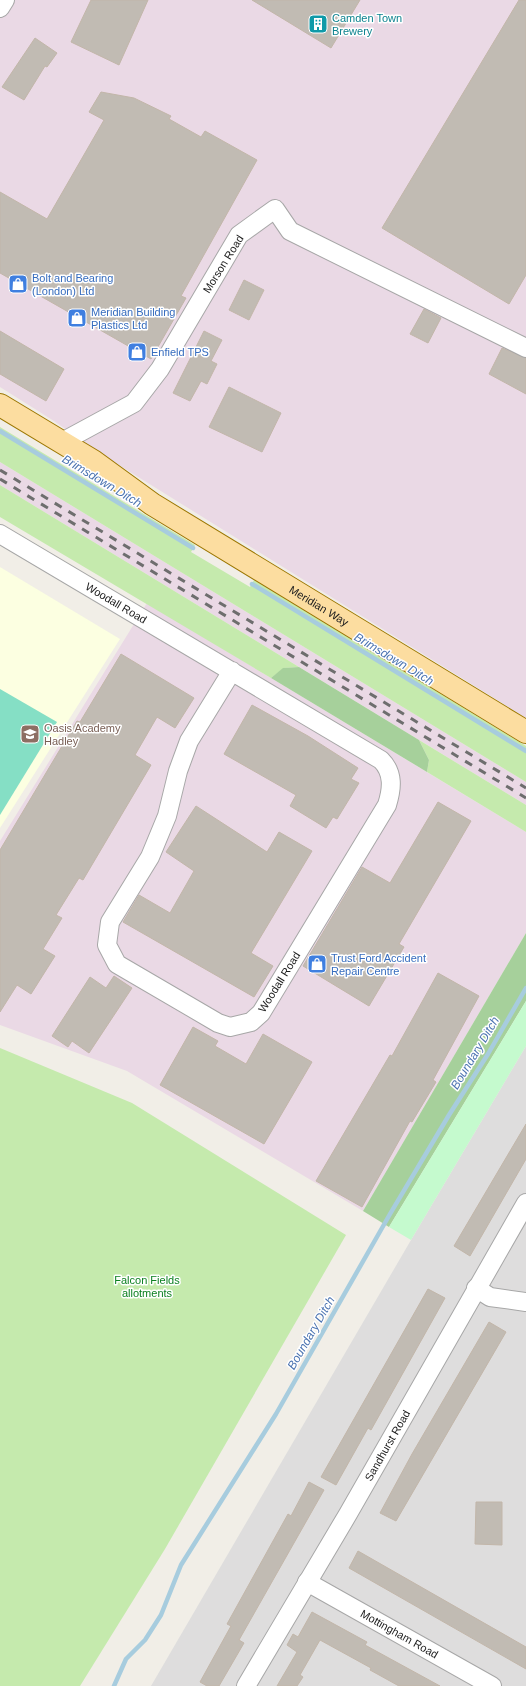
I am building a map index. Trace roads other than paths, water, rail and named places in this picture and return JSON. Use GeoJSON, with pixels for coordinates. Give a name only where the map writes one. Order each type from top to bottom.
{"type":"FeatureCollection","features":[{"type":"Feature","properties":{"kind":"main road","name":"Meridian Way"},"geometry":{"type":"LineString","coordinates":[[0,405],[93,461],[152,504],[526,732]]}},
{"type":"Feature","properties":{"kind":"main road","name":"Meridian Way"},"geometry":{"type":"LineString","coordinates":[[0,419],[86,472],[152,504]]}},
{"type":"Feature","properties":{"kind":"street"},"geometry":{"type":"LineString","coordinates":[[0,8],[5,0]]}},
{"type":"Feature","properties":{"kind":"street","name":"Morson Road"},"geometry":{"type":"LineString","coordinates":[[62,442],[134,403],[160,369],[239,235],[275,209],[290,231],[526,348]]}},
{"type":"Feature","properties":{"kind":"street","name":"Woodall Road"},"geometry":{"type":"LineString","coordinates":[[0,534],[232,671],[381,760],[387,767],[392,788],[387,805],[261,1014],[251,1022],[230,1027],[206,1018],[117,964],[107,945],[110,922],[150,857],[167,816],[178,771],[188,741],[232,671]]}},
{"type":"Feature","properties":{"kind":"street","name":"Sandhurst Road"},"geometry":{"type":"LineString","coordinates":[[246,1686],[526,1203]]}},
{"type":"Feature","properties":{"kind":"street"},"geometry":{"type":"LineString","coordinates":[[476,1288],[490,1297],[526,1302]]}},
{"type":"Feature","properties":{"kind":"street","name":"Mottingham Road"},"geometry":{"type":"LineString","coordinates":[[307,1582],[492,1686]]}},
{"type":"Feature","properties":{"kind":"waterway","name":"Brimsdown Ditch"},"geometry":{"type":"LineString","coordinates":[[0,431],[193,548]]}},
{"type":"Feature","properties":{"kind":"waterway","name":"Brimsdown Ditch"},"geometry":{"type":"LineString","coordinates":[[252,584],[526,751]]}},
{"type":"Feature","properties":{"kind":"waterway","name":"Boundary Ditch"},"geometry":{"type":"LineString","coordinates":[[114,1686],[126,1659],[145,1640],[161,1615],[181,1565],[276,1414],[390,1214],[449,1115],[488,1054],[526,988]]}},
{"type":"Feature","properties":{"kind":"railway"},"geometry":{"type":"LineString","coordinates":[[0,470],[526,788]]}},
{"type":"Feature","properties":{"kind":"railway"},"geometry":{"type":"LineString","coordinates":[[0,479],[526,798]]}},
{"type":"Feature","properties":{"kind":"place","name":"Camden Town Brewery"},"geometry":{"type":"Point","coordinates":[318,24]}},
{"type":"Feature","properties":{"kind":"place","name":"Bolt and Bearing (London) Ltd"},"geometry":{"type":"Point","coordinates":[18,284]}},
{"type":"Feature","properties":{"kind":"place","name":"Meridian Building Plastics Ltd"},"geometry":{"type":"Point","coordinates":[77,318]}},
{"type":"Feature","properties":{"kind":"place","name":"Enfield TPS"},"geometry":{"type":"Point","coordinates":[137,352]}},
{"type":"Feature","properties":{"kind":"place","name":"Oasis Academy Hadley"},"geometry":{"type":"Point","coordinates":[30,734]}},
{"type":"Feature","properties":{"kind":"place","name":"Trust Ford Accident Repair Centre"},"geometry":{"type":"Point","coordinates":[317,964]}},
{"type":"Feature","properties":{"kind":"park label","name":"Falcon Fields allotments"},"geometry":{"type":"Point","coordinates":[147,1286]}}]}
